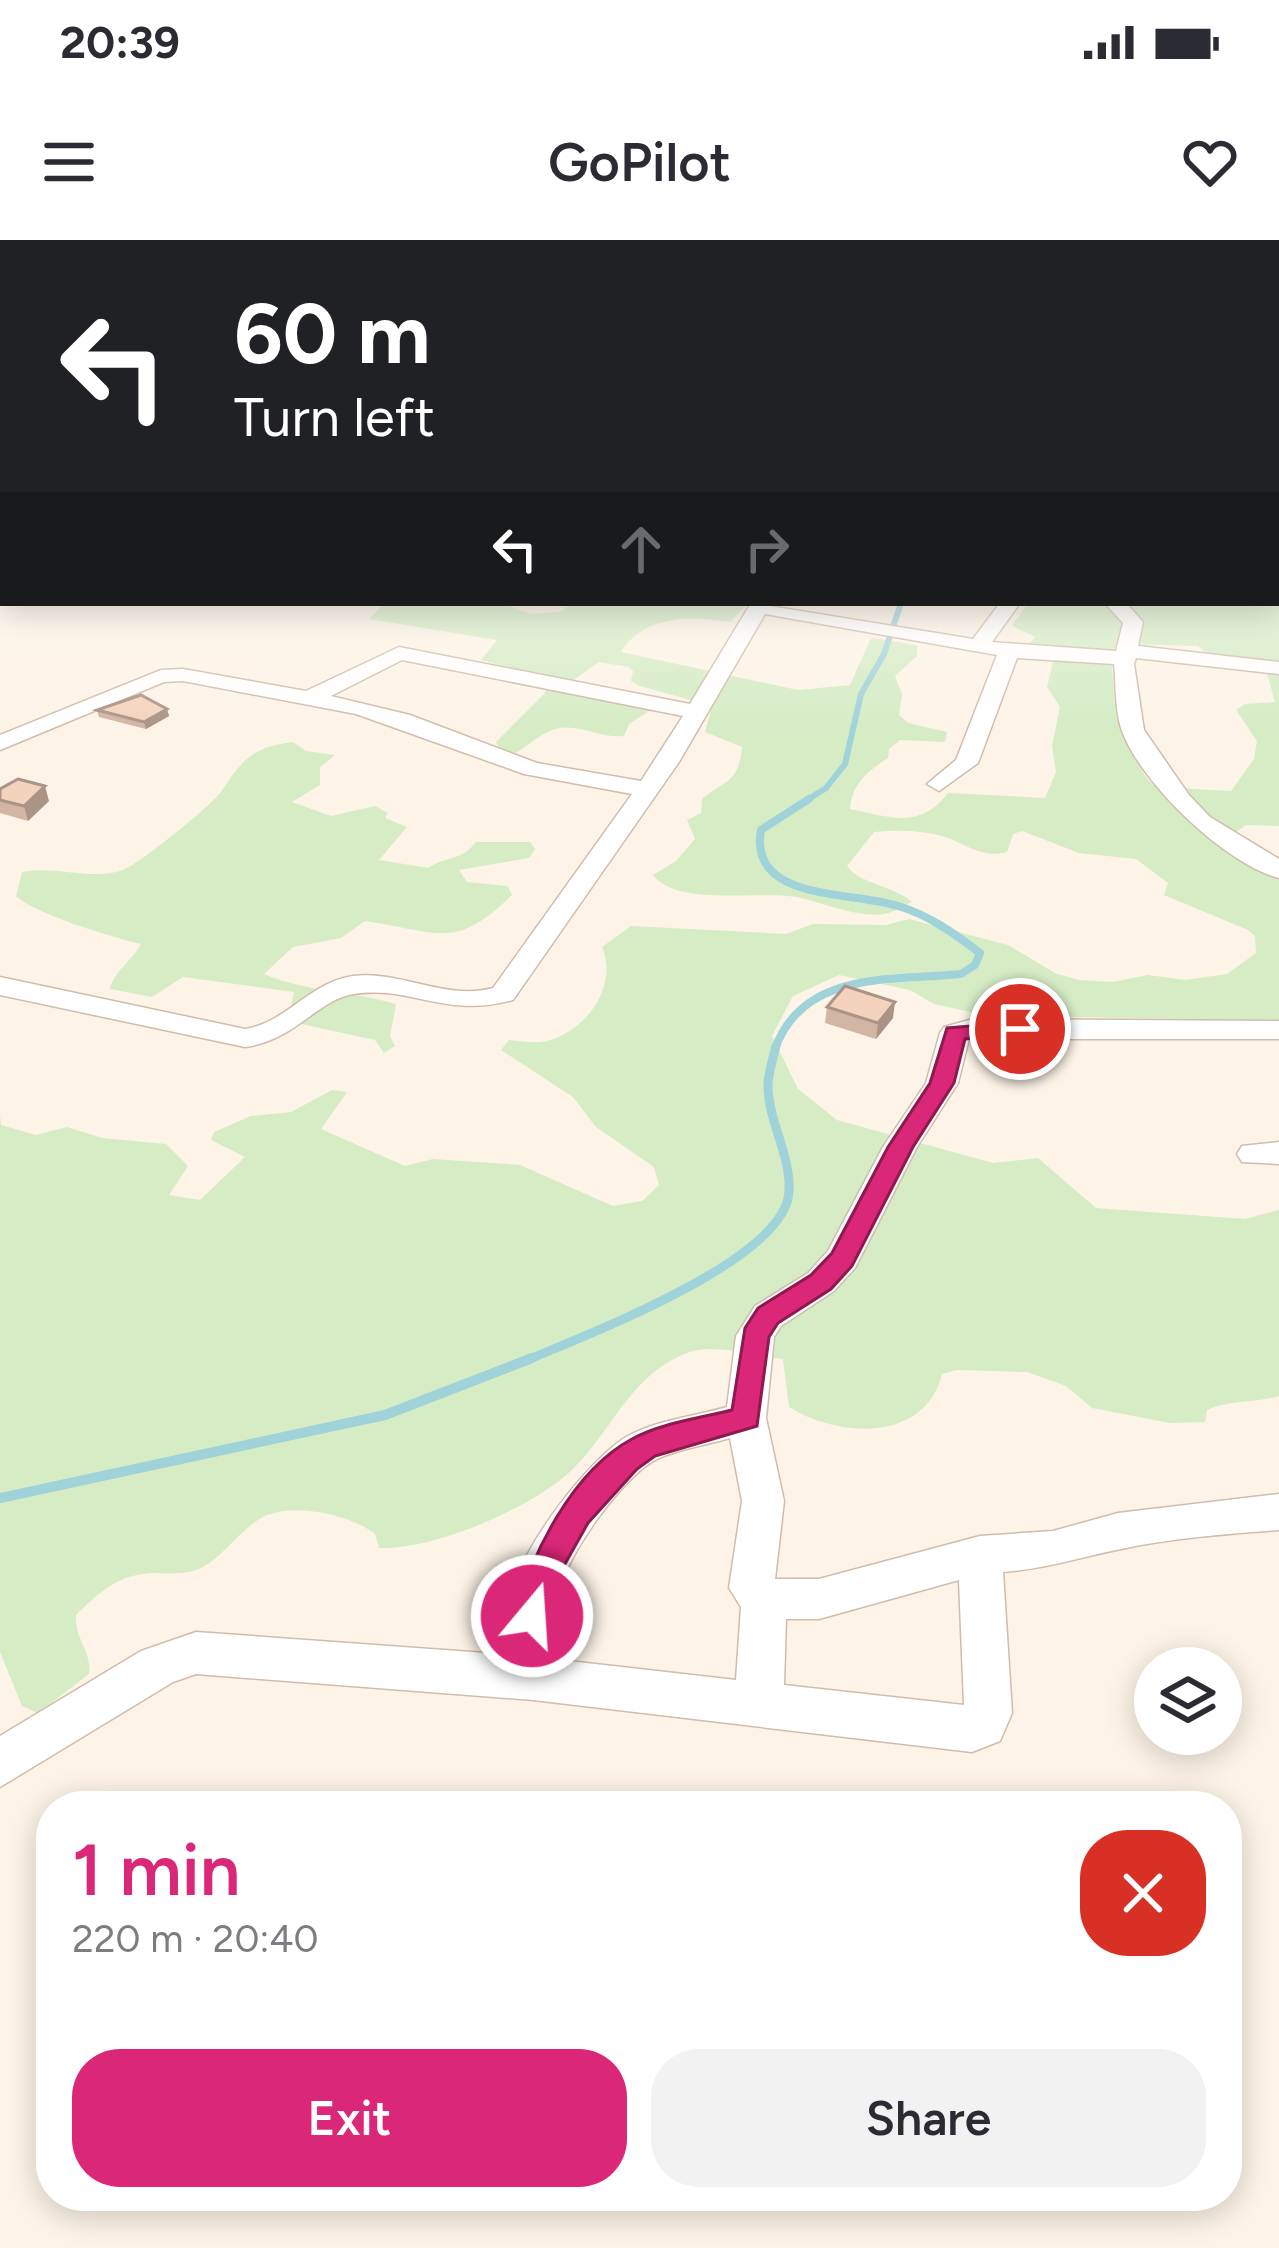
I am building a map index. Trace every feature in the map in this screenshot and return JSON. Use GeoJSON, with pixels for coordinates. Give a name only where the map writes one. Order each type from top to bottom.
{"type":"FeatureCollection","features":[{"type":"Feature","properties":{"kind":"street"},"geometry":{"type":"LineString","coordinates":[[0,986],[245,1038],[274,1032],[346,985],[454,999],[490,999],[503,994],[560,918],[759,606]]}},
{"type":"Feature","properties":{"kind":"street"},"geometry":{"type":"LineString","coordinates":[[765,606],[1009,651],[1279,668]]}},
{"type":"Feature","properties":{"kind":"street"},"geometry":{"type":"LineString","coordinates":[[978,646],[1008,606]]}},
{"type":"Feature","properties":{"kind":"street"},"geometry":{"type":"LineString","coordinates":[[1117,606],[1132,622],[1127,655],[1133,730],[1180,800],[1201,822],[1279,870]]}},
{"type":"Feature","properties":{"kind":"street"},"geometry":{"type":"LineString","coordinates":[[939,784],[966,763],[1009,651]]}},
{"type":"Feature","properties":{"kind":"street"},"geometry":{"type":"LineString","coordinates":[[310,698],[399,653],[695,712]]}},
{"type":"Feature","properties":{"kind":"street"},"geometry":{"type":"LineString","coordinates":[[0,743],[165,675],[310,698],[402,720],[532,770],[645,789]]}},
{"type":"Feature","properties":{"kind":"street"},"geometry":{"type":"LineString","coordinates":[[1279,1030],[973,1028],[955,1033],[942,1083],[900,1147],[842,1259],[821,1282],[768,1316],[755,1336],[746,1418],[763,1501],[751,1588],[764,1599],[819,1599],[980,1556],[1053,1550],[1118,1532],[1197,1519],[1279,1512]]}},
{"type":"Feature","properties":{"kind":"street"},"geometry":{"type":"LineString","coordinates":[[533,1678],[539,1644],[531,1607],[545,1568],[577,1514],[645,1446],[746,1418]]}},
{"type":"Feature","properties":{"kind":"street"},"geometry":{"type":"LineString","coordinates":[[0,1763],[158,1666],[196,1653],[533,1678],[972,1729],[983,1725],[988,1713],[980,1556]]}},
{"type":"Feature","properties":{"kind":"street"},"geometry":{"type":"LineString","coordinates":[[759,1703],[764,1599]]}},
{"type":"Feature","properties":{"kind":"green space"},"geometry":{"type":"Polygon","coordinates":[[[382,606],[508,606],[531,614],[560,612],[569,606],[745,606],[730,622],[684,619],[655,624],[621,652],[798,690],[850,685],[871,638],[917,645],[917,656],[895,676],[902,694],[899,715],[908,723],[947,732],[945,742],[900,740],[858,785],[850,809],[903,818],[927,812],[948,793],[1045,798],[1056,772],[1052,746],[1060,707],[1047,687],[1053,662],[1027,647],[1035,637],[1012,626],[1026,606],[1279,606],[1279,826],[1246,825],[1220,844],[1279,873],[1279,1020],[989,1016],[934,1004],[910,990],[839,975],[793,996],[772,1036],[798,1089],[837,1120],[993,1163],[1038,1158],[1096,1208],[1245,1219],[1279,1210],[1279,1396],[1215,1407],[1207,1410],[1205,1422],[1170,1423],[1092,1408],[1066,1386],[1027,1372],[957,1370],[942,1374],[933,1396],[918,1413],[878,1428],[854,1428],[831,1425],[789,1407],[783,1359],[724,1349],[690,1352],[670,1361],[638,1387],[588,1452],[557,1483],[510,1511],[455,1534],[379,1548],[375,1534],[352,1521],[293,1510],[258,1520],[201,1568],[120,1580],[76,1615],[89,1674],[38,1713],[22,1706],[0,1652],[0,1115],[1,1125],[36,1135],[67,1127],[102,1138],[166,1144],[188,1166],[169,1195],[200,1200],[245,1157],[211,1140],[214,1132],[251,1116],[291,1112],[332,1090],[347,1092],[321,1129],[405,1166],[433,1159],[520,1165],[613,1206],[642,1201],[659,1185],[654,1167],[596,1127],[573,1097],[501,1050],[509,1040],[542,1042],[561,1036],[586,1017],[606,977],[602,947],[631,926],[786,934],[813,924],[886,925],[909,919],[1008,945],[1055,973],[1113,982],[1148,975],[1185,980],[1227,974],[1256,953],[1255,936],[1248,930],[1164,895],[1168,883],[1136,859],[1079,853],[1022,831],[1013,834],[1007,852],[997,854],[933,834],[874,832],[847,866],[912,902],[885,914],[854,912],[801,898],[701,894],[665,885],[653,875],[676,861],[695,839],[687,820],[701,813],[702,799],[730,779],[738,767],[742,747],[705,732],[712,706],[640,686],[631,681],[629,667],[599,662],[575,679],[578,694],[651,710],[629,724],[624,736],[561,728],[516,753],[500,750],[496,742],[545,693],[546,676],[481,660],[497,640],[369,619],[382,606]],[[1119,644],[1101,661],[1112,664],[1121,726],[1132,753],[1156,787],[1231,791],[1254,759],[1257,741],[1236,710],[1245,704],[1275,702],[1267,673],[1209,656],[1198,646],[1119,644]]]}},
{"type":"Feature","properties":{"kind":"green space"},"geometry":{"type":"Polygon","coordinates":[[[293,742],[306,751],[335,755],[320,767],[320,785],[292,802],[331,816],[375,806],[388,813],[385,818],[407,827],[379,860],[428,868],[476,842],[530,842],[535,849],[529,858],[459,870],[467,882],[508,886],[512,895],[475,925],[444,933],[365,921],[341,938],[293,947],[264,974],[396,1004],[390,1036],[395,1046],[384,1053],[375,1040],[301,1024],[291,1007],[294,992],[183,977],[152,997],[110,989],[141,944],[56,917],[16,896],[22,872],[101,874],[133,865],[205,808],[250,757],[267,747],[293,742]]]}},
{"type":"Feature","properties":{"kind":"building"},"geometry":{"type":"Polygon","coordinates":[[[141,695],[167,709],[144,722],[97,710],[141,695]]]}},
{"type":"Feature","properties":{"kind":"building"},"geometry":{"type":"Polygon","coordinates":[[[18,779],[45,786],[24,806],[0,800],[0,789],[18,779]]]}},
{"type":"Feature","properties":{"kind":"building"},"geometry":{"type":"Polygon","coordinates":[[[845,986],[895,1002],[878,1023],[827,1007],[845,986]]]}},
{"type":"Feature","properties":{"kind":"waterway"},"geometry":{"type":"LineString","coordinates":[[804,802],[826,788],[845,764],[861,694],[884,654],[900,606]]}},
{"type":"Feature","properties":{"kind":"waterway"},"geometry":{"type":"LineString","coordinates":[[776,1048],[788,1023],[828,992],[879,980],[961,974],[975,965],[980,953],[909,910],[808,889],[771,870],[761,853],[761,830],[809,799]]}},
{"type":"Feature","properties":{"kind":"waterway"},"geometry":{"type":"LineString","coordinates":[[531,1358],[720,1269],[755,1243],[779,1217],[789,1178],[769,1096],[776,1048]]}},
{"type":"Feature","properties":{"kind":"waterway"},"geometry":{"type":"LineString","coordinates":[[0,1498],[385,1415],[531,1358]]}},
{"type":"Feature","properties":{"kind":"waterway"},"geometry":{"type":"LineString","coordinates":[[525,1361],[531,1358]]}},
{"type":"Feature","properties":{"kind":"route"},"geometry":{"type":"LineString","coordinates":[[532,1616],[545,1568],[577,1514],[626,1460],[645,1446],[746,1418],[755,1336],[768,1316],[821,1282],[842,1259],[900,1147],[942,1083],[955,1033],[973,1028],[1020,1029]]}}]}
